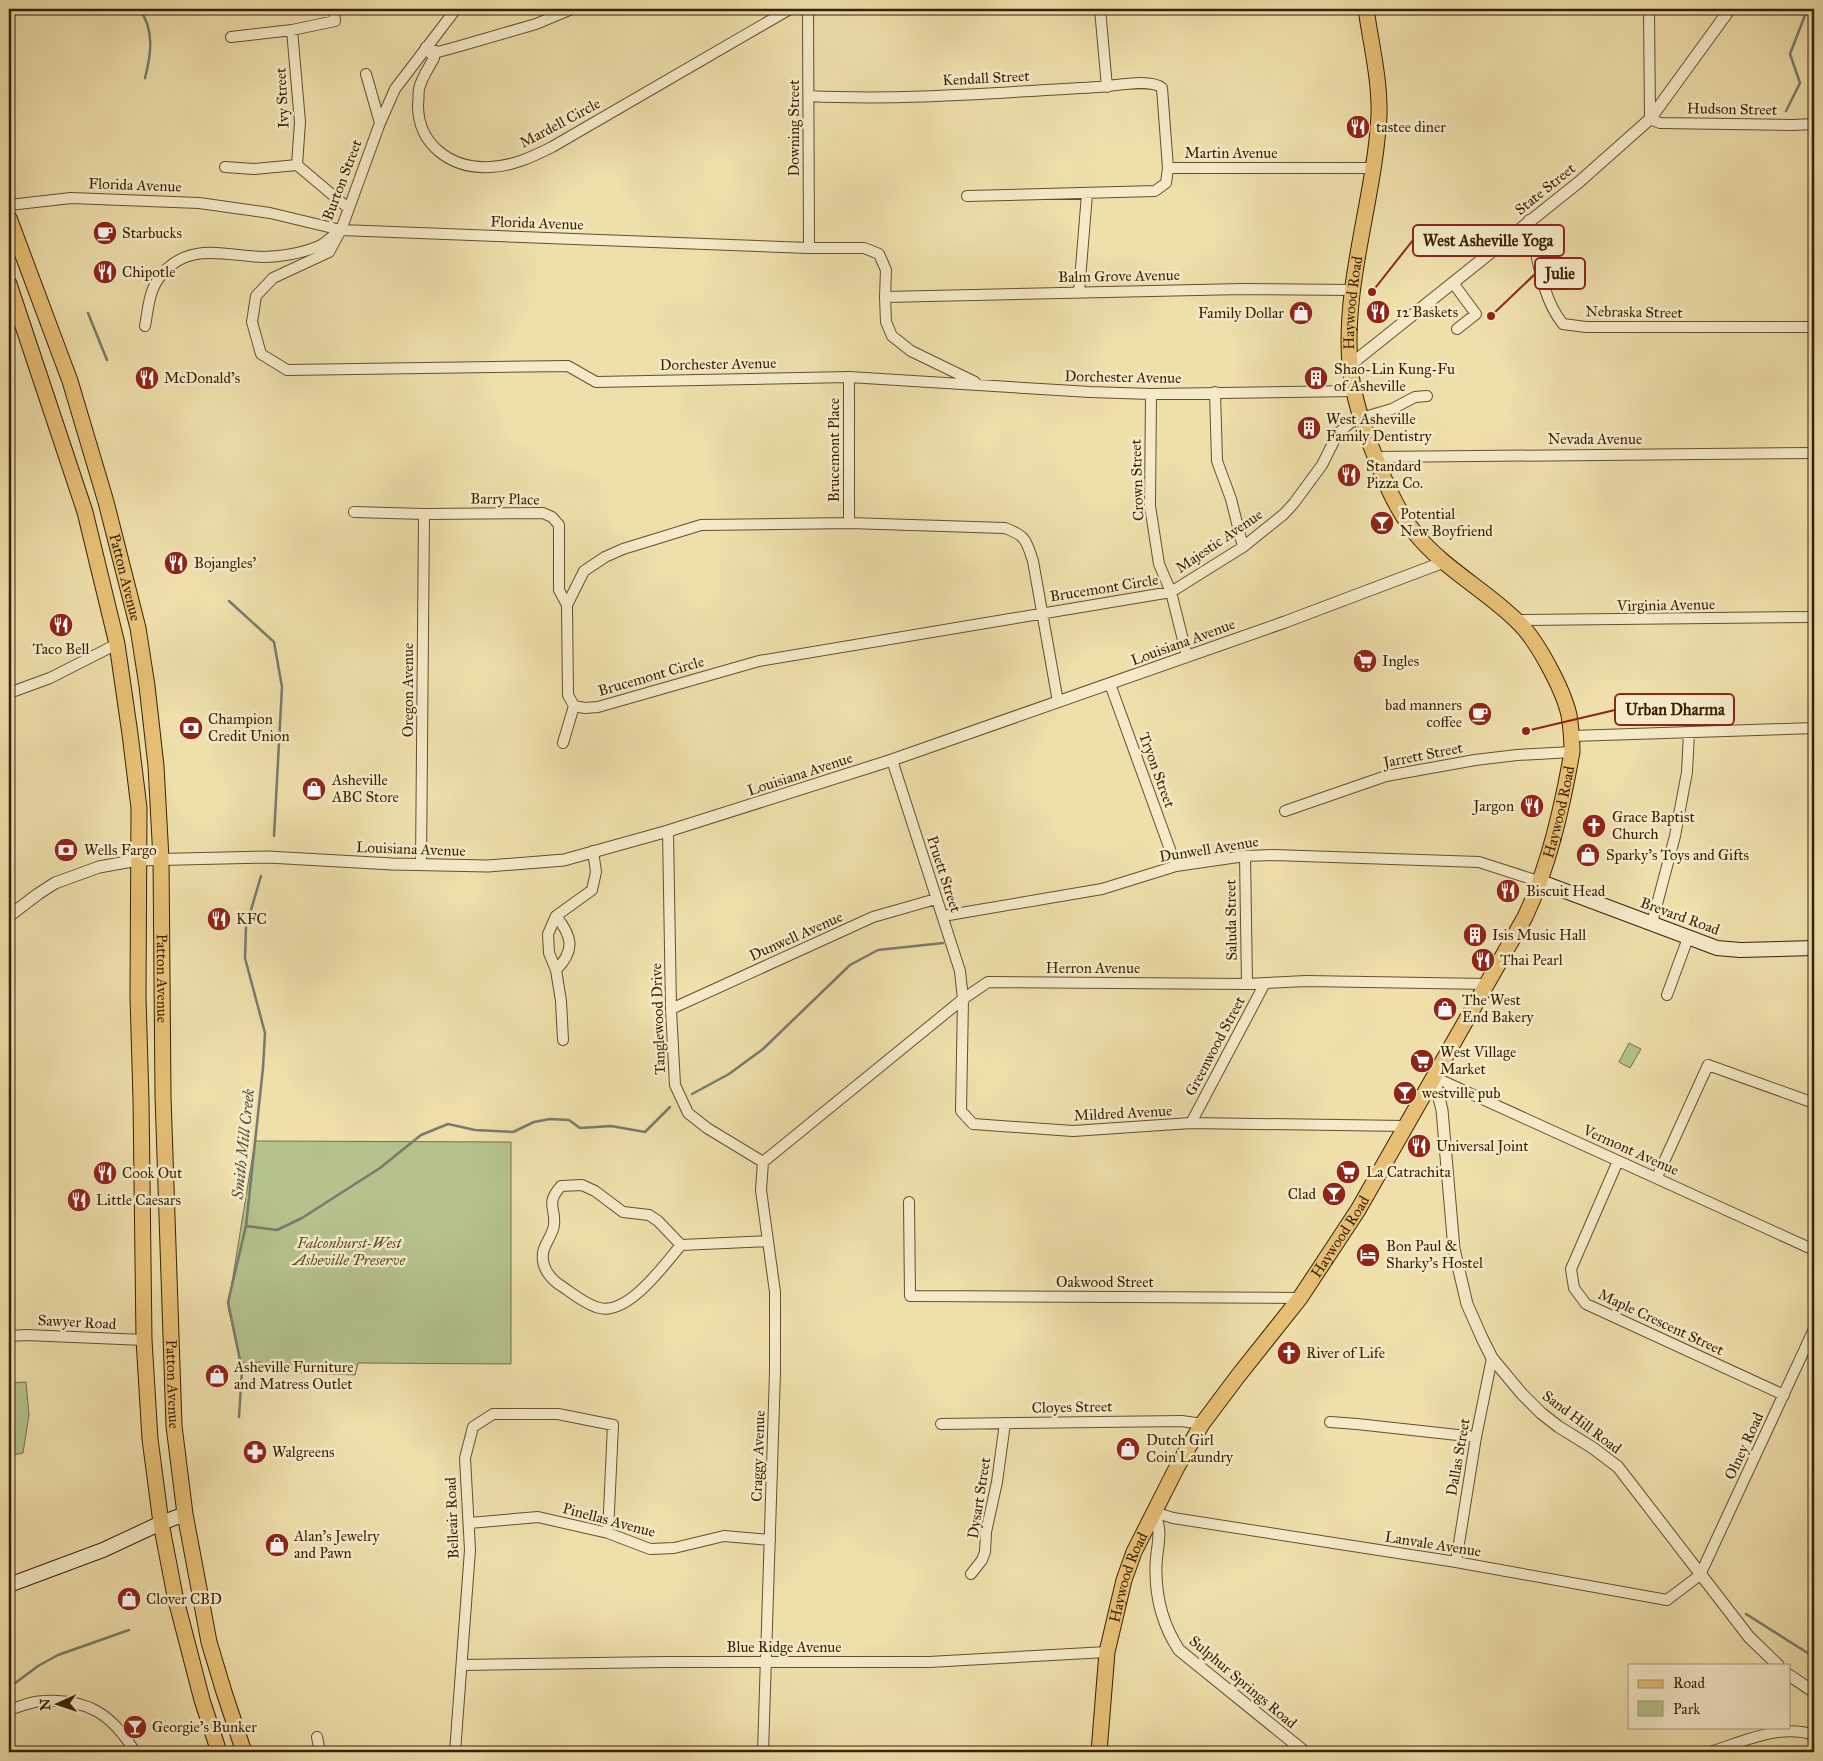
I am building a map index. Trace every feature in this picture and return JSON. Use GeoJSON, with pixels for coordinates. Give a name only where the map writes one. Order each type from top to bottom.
{"type":"FeatureCollection","features":[{"type":"Feature","properties":{"kind":"main road","name":"Haywood Road"},"geometry":{"type":"LineString","coordinates":[[1099,1752],[1107,1652],[1124,1580],[1134,1552],[1177,1466],[1202,1424],[1300,1298],[1358,1210],[1525,916],[1541,882],[1572,752],[1572,736],[1568,714],[1561,694],[1530,634],[1517,620],[1444,562],[1414,532],[1402,514],[1375,457],[1354,391],[1350,365],[1349,326],[1378,132],[1379,96],[1366,9]]}},
{"type":"Feature","properties":{"kind":"main road","name":"Patton Avenue"},"geometry":{"type":"LineString","coordinates":[[9,218],[70,381],[106,502],[138,628],[147,686],[156,766],[161,859],[163,1096],[174,1426],[185,1514],[209,1642],[244,1752]]}},
{"type":"Feature","properties":{"kind":"main road","name":"Patton Avenue"},"geometry":{"type":"LineString","coordinates":[[9,284],[85,512],[117,644],[130,734],[138,808],[138,997],[144,1340],[150,1439],[161,1523],[175,1596],[200,1692],[220,1752]]}},
{"type":"Feature","properties":{"kind":"main road","name":"Brevard Road"},"geometry":{"type":"LineString","coordinates":[[1541,882],[1688,938],[1726,950],[1814,948]]}},
{"type":"Feature","properties":{"kind":"main road"},"geometry":{"type":"LineString","coordinates":[[9,1585],[103,1550],[185,1514]]}},
{"type":"Feature","properties":{"kind":"street"},"geometry":{"type":"LineString","coordinates":[[230,37],[292,30],[335,21],[334,9]]}},
{"type":"Feature","properties":{"kind":"street","name":"Burton Street"},"geometry":{"type":"LineString","coordinates":[[145,326],[150,298],[158,279],[171,266],[189,255],[208,253],[263,257],[292,254],[321,245],[341,230],[380,123],[396,89],[456,9]]}},
{"type":"Feature","properties":{"kind":"street"},"geometry":{"type":"LineString","coordinates":[[426,47],[438,52],[536,24],[572,9]]}},
{"type":"Feature","properties":{"kind":"street","name":"Mardell Circle"},"geometry":{"type":"LineString","coordinates":[[426,47],[434,58],[419,89],[418,116],[424,134],[434,148],[463,165],[490,167],[519,162],[552,147],[790,9]]}},
{"type":"Feature","properties":{"kind":"street","name":"Downing Street"},"geometry":{"type":"LineString","coordinates":[[808,9],[809,248]]}},
{"type":"Feature","properties":{"kind":"street"},"geometry":{"type":"LineString","coordinates":[[1100,9],[1107,87]]}},
{"type":"Feature","properties":{"kind":"street"},"geometry":{"type":"LineString","coordinates":[[1649,9],[1650,119]]}},
{"type":"Feature","properties":{"kind":"street","name":"State Street"},"geometry":{"type":"LineString","coordinates":[[1350,365],[1529,220],[1579,182],[1650,119],[1730,9]]}},
{"type":"Feature","properties":{"kind":"street","name":"Ivy Street"},"geometry":{"type":"LineString","coordinates":[[292,30],[300,122],[297,165]]}},
{"type":"Feature","properties":{"kind":"street"},"geometry":{"type":"LineString","coordinates":[[366,74],[380,123]]}},
{"type":"Feature","properties":{"kind":"street","name":"Kendall Street"},"geometry":{"type":"LineString","coordinates":[[809,96],[887,98],[1152,83],[1162,88],[1168,168]]}},
{"type":"Feature","properties":{"kind":"street","name":"Hudson Street"},"geometry":{"type":"LineString","coordinates":[[1650,119],[1660,123],[1814,124]]}},
{"type":"Feature","properties":{"kind":"street"},"geometry":{"type":"LineString","coordinates":[[225,166],[254,169],[297,165],[348,208]]}},
{"type":"Feature","properties":{"kind":"street","name":"Martin Avenue"},"geometry":{"type":"LineString","coordinates":[[967,196],[1154,191],[1166,183],[1168,168],[1372,168]]}},
{"type":"Feature","properties":{"kind":"street"},"geometry":{"type":"LineString","coordinates":[[1079,292],[1087,194]]}},
{"type":"Feature","properties":{"kind":"street","name":"Florida Avenue"},"geometry":{"type":"LineString","coordinates":[[9,206],[71,198],[199,203],[270,213],[341,230],[809,248],[864,248],[879,254],[886,270],[886,322],[892,336],[911,351],[980,385]]}},
{"type":"Feature","properties":{"kind":"street","name":"Nebraska Street"},"geometry":{"type":"LineString","coordinates":[[1529,220],[1545,289],[1554,314],[1563,324],[1586,327],[1814,328]]}},
{"type":"Feature","properties":{"kind":"street","name":"Dorchester Avenue"},"geometry":{"type":"LineString","coordinates":[[341,230],[329,252],[273,278],[256,296],[252,322],[262,354],[287,370],[568,366],[596,382],[849,377],[1151,394],[1354,391]]}},
{"type":"Feature","properties":{"kind":"street"},"geometry":{"type":"LineString","coordinates":[[1453,283],[1476,314],[1457,329]]}},
{"type":"Feature","properties":{"kind":"street","name":"Balm Grove Avenue"},"geometry":{"type":"LineString","coordinates":[[885,297],[1242,289],[1354,290]]}},
{"type":"Feature","properties":{"kind":"street","name":"Brucemont Place"},"geometry":{"type":"LineString","coordinates":[[849,377],[849,523]]}},
{"type":"Feature","properties":{"kind":"street"},"geometry":{"type":"LineString","coordinates":[[1215,392],[1217,461],[1231,499],[1243,547]]}},
{"type":"Feature","properties":{"kind":"street","name":"Crown Street"},"geometry":{"type":"LineString","coordinates":[[1151,394],[1150,506],[1159,564],[1171,592]]}},
{"type":"Feature","properties":{"kind":"street"},"geometry":{"type":"LineString","coordinates":[[1361,416],[1384,412],[1415,397],[1427,396]]}},
{"type":"Feature","properties":{"kind":"street","name":"Majestic Avenue"},"geometry":{"type":"LineString","coordinates":[[1188,656],[1171,592],[1243,547],[1266,529],[1294,503],[1322,465],[1338,433],[1361,416]]}},
{"type":"Feature","properties":{"kind":"street","name":"Nevada Avenue"},"geometry":{"type":"LineString","coordinates":[[1375,457],[1814,452]]}},
{"type":"Feature","properties":{"kind":"street","name":"Barry Place"},"geometry":{"type":"LineString","coordinates":[[354,512],[424,514],[543,513],[552,517],[559,525],[559,590],[567,605]]}},
{"type":"Feature","properties":{"kind":"street","name":"Oregon Avenue"},"geometry":{"type":"LineString","coordinates":[[421,865],[424,514]]}},
{"type":"Feature","properties":{"kind":"street","name":"Brucemont Circle"},"geometry":{"type":"LineString","coordinates":[[1058,702],[1042,613],[1033,561],[1028,544],[1020,534],[1005,528],[849,523],[701,525],[623,549],[605,557],[584,571],[567,605],[568,695],[574,706],[585,708],[598,707],[759,661],[1042,613],[1171,592]]}},
{"type":"Feature","properties":{"kind":"street","name":"Louisiana Avenue"},"geometry":{"type":"LineString","coordinates":[[9,916],[38,894],[68,878],[99,867],[138,860],[268,856],[421,865],[512,865],[564,860],[668,831],[892,760],[1285,622],[1444,562]]}},
{"type":"Feature","properties":{"kind":"street","name":"Virginia Avenue"},"geometry":{"type":"LineString","coordinates":[[1517,620],[1814,617]]}},
{"type":"Feature","properties":{"kind":"street"},"geometry":{"type":"LineString","coordinates":[[9,693],[50,678],[117,644]]}},
{"type":"Feature","properties":{"kind":"street","name":"Tryon Street"},"geometry":{"type":"LineString","coordinates":[[1110,684],[1176,866]]}},
{"type":"Feature","properties":{"kind":"street"},"geometry":{"type":"LineString","coordinates":[[563,743],[574,706]]}},
{"type":"Feature","properties":{"kind":"street"},"geometry":{"type":"LineString","coordinates":[[1572,736],[1814,728]]}},
{"type":"Feature","properties":{"kind":"street"},"geometry":{"type":"LineString","coordinates":[[1652,923],[1675,836],[1687,772],[1689,733]]}},
{"type":"Feature","properties":{"kind":"street","name":"Jarrett Street"},"geometry":{"type":"LineString","coordinates":[[1285,811],[1386,776],[1475,760],[1517,755],[1572,752]]}},
{"type":"Feature","properties":{"kind":"street","name":"Pruett Street"},"geometry":{"type":"LineString","coordinates":[[892,760],[960,971],[963,999]]}},
{"type":"Feature","properties":{"kind":"street","name":"Tanglewood Drive"},"geometry":{"type":"LineString","coordinates":[[668,831],[671,1009],[675,1085],[688,1112],[707,1128],[763,1162]]}},
{"type":"Feature","properties":{"kind":"street"},"geometry":{"type":"LineString","coordinates":[[563,1040],[561,1002],[556,970],[550,953],[548,934],[556,916],[592,890],[596,872],[593,851]]}},
{"type":"Feature","properties":{"kind":"street","name":"Dunwell Avenue"},"geometry":{"type":"LineString","coordinates":[[943,916],[1102,889],[1176,866],[1245,856],[1274,855],[1479,862],[1541,882]]}},
{"type":"Feature","properties":{"kind":"street","name":"Saluda Street"},"geometry":{"type":"LineString","coordinates":[[1245,856],[1247,984]]}},
{"type":"Feature","properties":{"kind":"street","name":"Dunwell Avenue"},"geometry":{"type":"LineString","coordinates":[[671,1009],[873,917],[936,898]]}},
{"type":"Feature","properties":{"kind":"street"},"geometry":{"type":"LineString","coordinates":[[556,916],[566,929],[570,939],[570,952],[556,970]]}},
{"type":"Feature","properties":{"kind":"street"},"geometry":{"type":"LineString","coordinates":[[1667,995],[1688,938]]}},
{"type":"Feature","properties":{"kind":"street","name":"Herron Avenue"},"geometry":{"type":"LineString","coordinates":[[763,1162],[963,999],[988,982],[1247,984],[1306,981],[1487,984]]}},
{"type":"Feature","properties":{"kind":"street","name":"Greenwood Street"},"geometry":{"type":"LineString","coordinates":[[1191,1123],[1265,983]]}},
{"type":"Feature","properties":{"kind":"street","name":"Mildred Avenue"},"geometry":{"type":"LineString","coordinates":[[963,999],[961,1111],[973,1124],[1073,1131],[1191,1123],[1405,1126]]}},
{"type":"Feature","properties":{"kind":"street"},"geometry":{"type":"LineString","coordinates":[[1657,1177],[1708,1065],[1814,1103]]}},
{"type":"Feature","properties":{"kind":"street","name":"Vermont Avenue"},"geometry":{"type":"LineString","coordinates":[[1434,1077],[1814,1250]]}},
{"type":"Feature","properties":{"kind":"street","name":"Sand Hill Road"},"geometry":{"type":"LineString","coordinates":[[1434,1077],[1442,1110],[1454,1249],[1457,1264],[1467,1304],[1492,1358],[1522,1394],[1541,1413],[1618,1467],[1749,1637],[1777,1664]]}},
{"type":"Feature","properties":{"kind":"street","name":"Maple Crescent Street"},"geometry":{"type":"LineString","coordinates":[[1618,1161],[1571,1269],[1574,1288],[1586,1304],[1784,1395]]}},
{"type":"Feature","properties":{"kind":"street","name":"Craggy Avenue"},"geometry":{"type":"LineString","coordinates":[[763,1162],[761,1190],[774,1292],[775,1372],[763,1752]]}},
{"type":"Feature","properties":{"kind":"street"},"geometry":{"type":"LineString","coordinates":[[681,1245],[658,1221],[649,1215],[623,1212],[595,1191],[582,1185],[561,1186],[555,1193],[551,1204],[554,1225],[543,1253],[544,1266],[553,1282],[597,1308],[616,1307],[639,1294],[681,1245],[768,1241]]}},
{"type":"Feature","properties":{"kind":"street","name":"Oakwood Street"},"geometry":{"type":"LineString","coordinates":[[909,1202],[910,1296],[1300,1298]]}},
{"type":"Feature","properties":{"kind":"street","name":"Olney Road"},"geometry":{"type":"LineString","coordinates":[[1700,1575],[1814,1329]]}},
{"type":"Feature","properties":{"kind":"street","name":"Sawyer Road"},"geometry":{"type":"LineString","coordinates":[[9,1336],[26,1335],[144,1340]]}},
{"type":"Feature","properties":{"kind":"street","name":"Dallas Street"},"geometry":{"type":"LineString","coordinates":[[1456,1562],[1476,1437],[1492,1358]]}},
{"type":"Feature","properties":{"kind":"street","name":"Belleair Road"},"geometry":{"type":"LineString","coordinates":[[455,1752],[470,1550],[465,1458],[474,1427],[492,1414],[558,1414],[613,1425],[608,1533]]}},
{"type":"Feature","properties":{"kind":"street","name":"Cloyes Street"},"geometry":{"type":"LineString","coordinates":[[941,1424],[1182,1420],[1202,1424]]}},
{"type":"Feature","properties":{"kind":"street"},"geometry":{"type":"LineString","coordinates":[[1330,1422],[1476,1437]]}},
{"type":"Feature","properties":{"kind":"street","name":"Dysart Street"},"geometry":{"type":"LineString","coordinates":[[971,1574],[986,1552],[986,1532],[997,1482],[1005,1423]]}},
{"type":"Feature","properties":{"kind":"street","name":"Lanvale Avenue"},"geometry":{"type":"LineString","coordinates":[[1154,1512],[1174,1518],[1456,1562],[1667,1600],[1700,1575]]}},
{"type":"Feature","properties":{"kind":"street","name":"Sulphur Springs Road"},"geometry":{"type":"LineString","coordinates":[[1154,1512],[1160,1527],[1156,1566],[1161,1614],[1168,1634],[1178,1650],[1305,1752]]}},
{"type":"Feature","properties":{"kind":"street","name":"Pinellas Avenue"},"geometry":{"type":"LineString","coordinates":[[469,1523],[538,1517],[608,1533],[650,1549],[674,1548],[724,1536],[770,1540]]}},
{"type":"Feature","properties":{"kind":"street","name":"Blue Ridge Avenue"},"geometry":{"type":"LineString","coordinates":[[462,1665],[928,1662],[1107,1652]]}},
{"type":"Feature","properties":{"kind":"street"},"geometry":{"type":"LineString","coordinates":[[1790,1676],[1814,1692]]}},
{"type":"Feature","properties":{"kind":"street"},"geometry":{"type":"LineString","coordinates":[[9,1710],[41,1701],[78,1703],[105,1715],[124,1733],[135,1752]]}},
{"type":"Feature","properties":{"kind":"street"},"geometry":{"type":"LineString","coordinates":[[1710,1752],[1766,1735],[1787,1731],[1814,1735]]}},
{"type":"Feature","properties":{"kind":"street"},"geometry":{"type":"LineString","coordinates":[[317,1737],[320,1752]]}},
{"type":"Feature","properties":{"kind":"green space"},"geometry":{"type":"Polygon","coordinates":[[[1629,1043],[1641,1049],[1630,1068],[1619,1062],[1629,1043]]]}},
{"type":"Feature","properties":{"kind":"green space","name":"Falconhurst-West Asheville Preserve"},"geometry":{"type":"Polygon","coordinates":[[[255,1141],[511,1142],[511,1364],[358,1363],[355,1375],[261,1371],[261,1362],[241,1363],[228,1307],[255,1141]]]}},
{"type":"Feature","properties":{"kind":"green space"},"geometry":{"type":"Polygon","coordinates":[[[26,1382],[29,1415],[23,1453],[9,1456],[9,1383],[26,1382]]]}},
{"type":"Feature","properties":{"kind":"waterway","name":"Smith Mill Creek"},"geometry":{"type":"LineString","coordinates":[[139,9],[148,25],[150,34],[149,60],[145,78]]}},
{"type":"Feature","properties":{"kind":"waterway"},"geometry":{"type":"LineString","coordinates":[[1786,111],[1800,83],[1790,54],[1807,10],[1810,9]]}},
{"type":"Feature","properties":{"kind":"waterway","name":"Smith Mill Creek"},"geometry":{"type":"LineString","coordinates":[[88,313],[107,360]]}},
{"type":"Feature","properties":{"kind":"waterway","name":"Smith Mill Creek"},"geometry":{"type":"LineString","coordinates":[[229,601],[274,642],[282,687],[274,836]]}},
{"type":"Feature","properties":{"kind":"waterway","name":"Smith Mill Creek"},"geometry":{"type":"LineString","coordinates":[[239,1417],[242,1370],[228,1302],[246,1226],[263,1068],[265,1033],[245,958],[246,927],[261,876]]}},
{"type":"Feature","properties":{"kind":"waterway"},"geometry":{"type":"LineString","coordinates":[[692,1094],[729,1074],[763,1049],[850,965],[878,950],[943,943]]}},
{"type":"Feature","properties":{"kind":"waterway"},"geometry":{"type":"LineString","coordinates":[[246,1226],[277,1230],[302,1218],[380,1168],[421,1135],[448,1124],[475,1130],[513,1132],[534,1122],[550,1119],[569,1120],[580,1128],[611,1126],[645,1132],[670,1107]]}},
{"type":"Feature","properties":{"kind":"waterway"},"geometry":{"type":"LineString","coordinates":[[1746,1614],[1814,1657]]}},
{"type":"Feature","properties":{"kind":"waterway","name":"Smith Mill Creek"},"geometry":{"type":"LineString","coordinates":[[14,1684],[38,1666],[58,1655],[129,1630]]}},
{"type":"Feature","properties":{"kind":"place","name":"tastee diner"},"geometry":{"type":"Point","coordinates":[1358,127]}},
{"type":"Feature","properties":{"kind":"place","name":"Starbucks"},"geometry":{"type":"Point","coordinates":[105,233]}},
{"type":"Feature","properties":{"kind":"place","name":"Chipotle"},"geometry":{"type":"Point","coordinates":[105,272]}},
{"type":"Feature","properties":{"kind":"place","name":"West Asheville Yoga"},"geometry":{"type":"Point","coordinates":[1372,292]}},
{"type":"Feature","properties":{"kind":"place","name":"12 Baskets"},"geometry":{"type":"Point","coordinates":[1378,312]}},
{"type":"Feature","properties":{"kind":"place","name":"Family Dollar"},"geometry":{"type":"Point","coordinates":[1301,313]}},
{"type":"Feature","properties":{"kind":"place","name":"Julie"},"geometry":{"type":"Point","coordinates":[1491,316]}},
{"type":"Feature","properties":{"kind":"place","name":"McDonald's"},"geometry":{"type":"Point","coordinates":[147,378]}},
{"type":"Feature","properties":{"kind":"place","name":"Shao-Lin Kung-Fu of Asheville"},"geometry":{"type":"Point","coordinates":[1316,378]}},
{"type":"Feature","properties":{"kind":"place","name":"West Asheville Family Dentistry"},"geometry":{"type":"Point","coordinates":[1309,428]}},
{"type":"Feature","properties":{"kind":"place","name":"Standard Pizza Co."},"geometry":{"type":"Point","coordinates":[1349,475]}},
{"type":"Feature","properties":{"kind":"place","name":"Potential New Boyfriend"},"geometry":{"type":"Point","coordinates":[1382,523]}},
{"type":"Feature","properties":{"kind":"place","name":"Bojangles'"},"geometry":{"type":"Point","coordinates":[176,563]}},
{"type":"Feature","properties":{"kind":"place","name":"Taco Bell"},"geometry":{"type":"Point","coordinates":[61,625]}},
{"type":"Feature","properties":{"kind":"place","name":"Ingles"},"geometry":{"type":"Point","coordinates":[1365,661]}},
{"type":"Feature","properties":{"kind":"place","name":"bad manners coffee"},"geometry":{"type":"Point","coordinates":[1480,714]}},
{"type":"Feature","properties":{"kind":"place","name":"Champion Credit Union"},"geometry":{"type":"Point","coordinates":[191,728]}},
{"type":"Feature","properties":{"kind":"place","name":"Urban Dharma"},"geometry":{"type":"Point","coordinates":[1526,731]}},
{"type":"Feature","properties":{"kind":"place","name":"Asheville ABC Store"},"geometry":{"type":"Point","coordinates":[314,789]}},
{"type":"Feature","properties":{"kind":"place","name":"Jargon"},"geometry":{"type":"Point","coordinates":[1532,806]}},
{"type":"Feature","properties":{"kind":"place","name":"Grace Baptist Church"},"geometry":{"type":"Point","coordinates":[1594,826]}},
{"type":"Feature","properties":{"kind":"place","name":"Wells Fargo"},"geometry":{"type":"Point","coordinates":[66,850]}},
{"type":"Feature","properties":{"kind":"place","name":"Sparky's Toys and Gifts"},"geometry":{"type":"Point","coordinates":[1588,855]}},
{"type":"Feature","properties":{"kind":"place","name":"Biscuit Head"},"geometry":{"type":"Point","coordinates":[1508,891]}},
{"type":"Feature","properties":{"kind":"place","name":"KFC"},"geometry":{"type":"Point","coordinates":[219,919]}},
{"type":"Feature","properties":{"kind":"place","name":"Isis Music Hall"},"geometry":{"type":"Point","coordinates":[1475,935]}},
{"type":"Feature","properties":{"kind":"place","name":"Thai Pearl"},"geometry":{"type":"Point","coordinates":[1483,960]}},
{"type":"Feature","properties":{"kind":"place","name":"The West End Bakery"},"geometry":{"type":"Point","coordinates":[1445,1009]}},
{"type":"Feature","properties":{"kind":"place","name":"West Village Market"},"geometry":{"type":"Point","coordinates":[1422,1061]}},
{"type":"Feature","properties":{"kind":"place","name":"westville pub"},"geometry":{"type":"Point","coordinates":[1405,1093]}},
{"type":"Feature","properties":{"kind":"place","name":"Universal Joint"},"geometry":{"type":"Point","coordinates":[1419,1146]}},
{"type":"Feature","properties":{"kind":"place","name":"La Catrachita"},"geometry":{"type":"Point","coordinates":[1348,1172]}},
{"type":"Feature","properties":{"kind":"place","name":"Cook Out"},"geometry":{"type":"Point","coordinates":[105,1173]}},
{"type":"Feature","properties":{"kind":"place","name":"Clad"},"geometry":{"type":"Point","coordinates":[1334,1194]}},
{"type":"Feature","properties":{"kind":"place","name":"Little Caesars"},"geometry":{"type":"Point","coordinates":[79,1200]}},
{"type":"Feature","properties":{"kind":"place","name":"Bon Paul & Sharky's Hostel"},"geometry":{"type":"Point","coordinates":[1368,1255]}},
{"type":"Feature","properties":{"kind":"place","name":"River of Life"},"geometry":{"type":"Point","coordinates":[1289,1353]}},
{"type":"Feature","properties":{"kind":"place","name":"Asheville Furniture and Matress Outlet"},"geometry":{"type":"Point","coordinates":[217,1376]}},
{"type":"Feature","properties":{"kind":"place","name":"Dutch Girl Coin Laundry"},"geometry":{"type":"Point","coordinates":[1128,1449]}},
{"type":"Feature","properties":{"kind":"place","name":"Walgreens"},"geometry":{"type":"Point","coordinates":[255,1452]}},
{"type":"Feature","properties":{"kind":"place","name":"Alan's Jewelry and Pawn"},"geometry":{"type":"Point","coordinates":[277,1545]}},
{"type":"Feature","properties":{"kind":"place","name":"Clover CBD"},"geometry":{"type":"Point","coordinates":[129,1599]}},
{"type":"Feature","properties":{"kind":"place","name":"Georgie's Bunker"},"geometry":{"type":"Point","coordinates":[135,1727]}}]}
